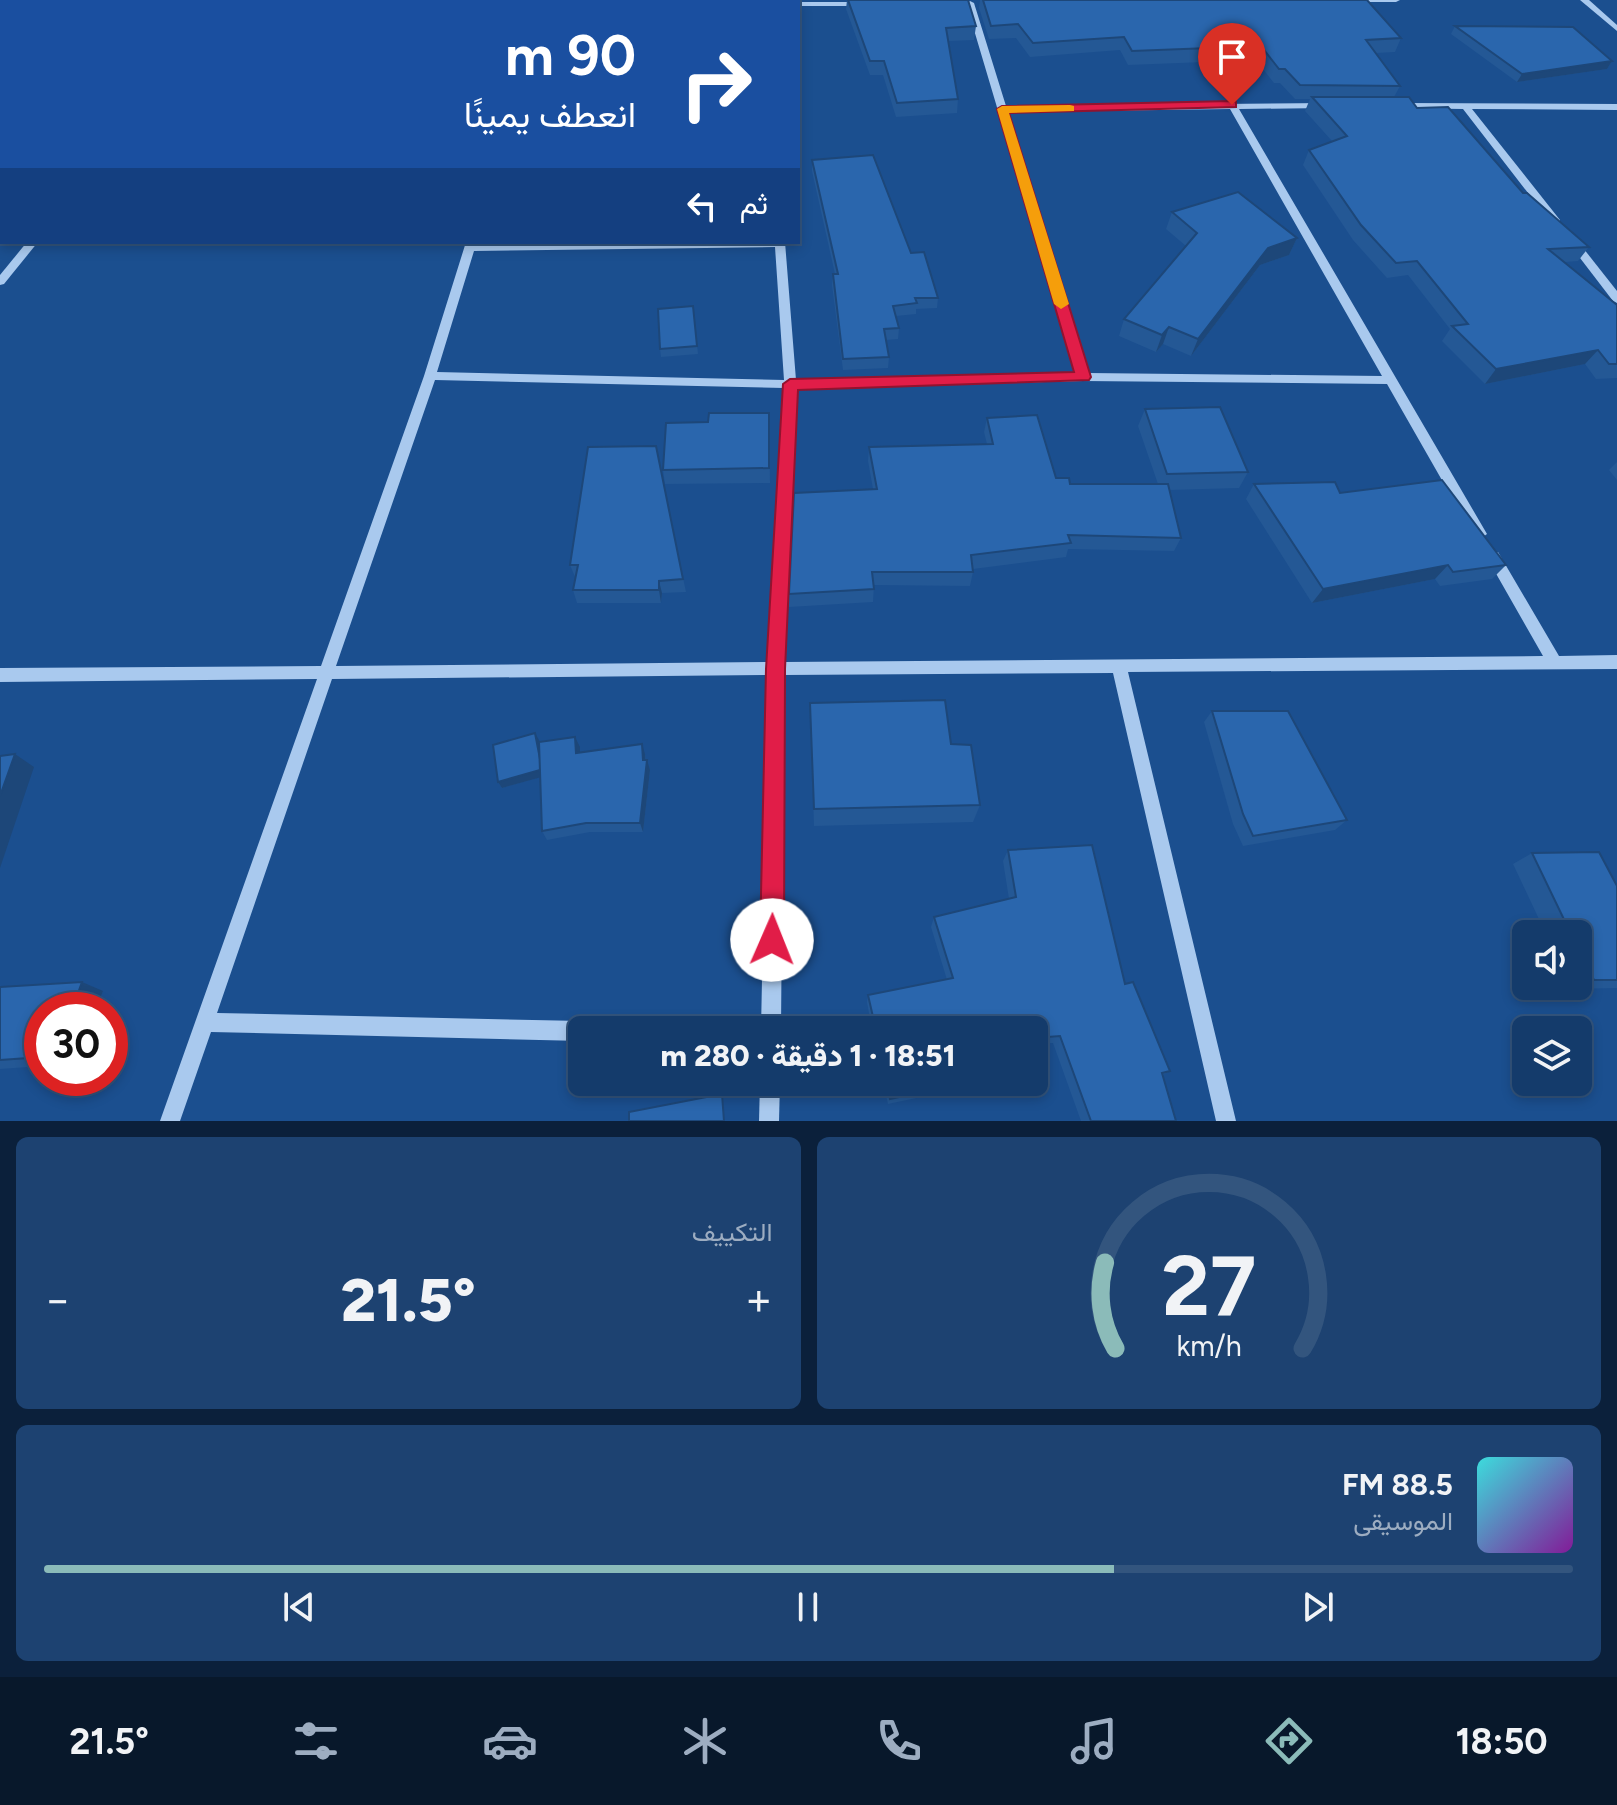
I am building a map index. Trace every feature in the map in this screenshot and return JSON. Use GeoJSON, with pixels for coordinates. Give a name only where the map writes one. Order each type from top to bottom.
{"type":"FeatureCollection","features":[{"type":"Feature","properties":{"kind":"street"},"geometry":{"type":"LineString","coordinates":[[1333,0],[1396,0]]}},
{"type":"Feature","properties":{"kind":"street"},"geometry":{"type":"LineString","coordinates":[[1584,0],[1617,29]]}},
{"type":"Feature","properties":{"kind":"street"},"geometry":{"type":"LineString","coordinates":[[955,3],[985,3]]}},
{"type":"Feature","properties":{"kind":"street"},"geometry":{"type":"LineString","coordinates":[[970,3],[1083,377]]}},
{"type":"Feature","properties":{"kind":"street"},"geometry":{"type":"LineString","coordinates":[[800,4],[876,4]]}},
{"type":"Feature","properties":{"kind":"street"},"geometry":{"type":"LineString","coordinates":[[1232,105],[1555,663]]}},
{"type":"Feature","properties":{"kind":"street"},"geometry":{"type":"LineString","coordinates":[[1002,109],[1340,105]]}},
{"type":"Feature","properties":{"kind":"street"},"geometry":{"type":"LineString","coordinates":[[1387,106],[1617,107]]}},
{"type":"Feature","properties":{"kind":"street"},"geometry":{"type":"LineString","coordinates":[[1465,106],[1617,299]]}},
{"type":"Feature","properties":{"kind":"street"},"geometry":{"type":"LineString","coordinates":[[0,282],[31,244]]}},
{"type":"Feature","properties":{"kind":"street"},"geometry":{"type":"LineString","coordinates":[[170,1121],[430,376],[470,245],[625,244]]}},
{"type":"Feature","properties":{"kind":"street"},"geometry":{"type":"LineString","coordinates":[[771,1016],[776,669],[790,384],[780,244]]}},
{"type":"Feature","properties":{"kind":"street"},"geometry":{"type":"LineString","coordinates":[[430,376],[790,384],[1083,377],[1391,380]]}},
{"type":"Feature","properties":{"kind":"street"},"geometry":{"type":"LineString","coordinates":[[0,675],[1617,662]]}},
{"type":"Feature","properties":{"kind":"street"},"geometry":{"type":"LineString","coordinates":[[1119,666],[1226,1121]]}},
{"type":"Feature","properties":{"kind":"street"},"geometry":{"type":"LineString","coordinates":[[204,1022],[568,1031]]}},
{"type":"Feature","properties":{"kind":"street"},"geometry":{"type":"LineString","coordinates":[[769,1121],[770,1096]]}},
{"type":"Feature","properties":{"kind":"building"},"geometry":{"type":"Polygon","coordinates":[[[848,0],[968,0],[976,26],[946,28],[958,99],[897,103],[884,61],[870,61],[848,0]]]}},
{"type":"Feature","properties":{"kind":"building"},"geometry":{"type":"Polygon","coordinates":[[[983,0],[1367,0],[1401,38],[1366,40],[1400,86],[1300,85],[1285,69],[1279,69],[1261,46],[1132,51],[1124,37],[1033,43],[1018,24],[991,26],[983,0]]]}},
{"type":"Feature","properties":{"kind":"building"},"geometry":{"type":"Polygon","coordinates":[[[1455,26],[1573,27],[1612,61],[1522,74],[1455,26]]]}},
{"type":"Feature","properties":{"kind":"building"},"geometry":{"type":"Polygon","coordinates":[[[1312,97],[1409,97],[1417,108],[1448,107],[1523,193],[1527,193],[1589,247],[1548,249],[1617,305],[1617,364],[1609,364],[1598,350],[1496,369],[1452,326],[1468,324],[1417,261],[1396,263],[1361,225],[1309,150],[1347,136],[1312,97]]]}},
{"type":"Feature","properties":{"kind":"building"},"geometry":{"type":"Polygon","coordinates":[[[873,155],[911,253],[924,252],[938,298],[915,298],[917,303],[893,306],[899,328],[884,329],[889,357],[843,359],[833,274],[838,274],[812,160],[873,155]]]}},
{"type":"Feature","properties":{"kind":"building"},"geometry":{"type":"Polygon","coordinates":[[[1238,192],[1297,238],[1268,248],[1198,339],[1169,327],[1162,335],[1124,319],[1197,233],[1172,212],[1238,192]]]}},
{"type":"Feature","properties":{"kind":"building"},"geometry":{"type":"Polygon","coordinates":[[[693,306],[697,346],[660,349],[658,309],[693,306]]]}},
{"type":"Feature","properties":{"kind":"building"},"geometry":{"type":"Polygon","coordinates":[[[1220,407],[1248,472],[1167,474],[1145,409],[1220,407]]]}},
{"type":"Feature","properties":{"kind":"building"},"geometry":{"type":"Polygon","coordinates":[[[709,413],[769,413],[769,468],[663,470],[666,423],[708,422],[709,413]]]}},
{"type":"Feature","properties":{"kind":"building"},"geometry":{"type":"Polygon","coordinates":[[[1037,415],[1056,478],[1069,478],[1070,484],[1168,484],[1181,538],[1068,535],[1071,543],[971,555],[973,572],[872,572],[874,589],[789,594],[794,493],[877,489],[869,447],[993,444],[987,418],[1037,415]]]}},
{"type":"Feature","properties":{"kind":"building"},"geometry":{"type":"Polygon","coordinates":[[[656,446],[683,579],[659,581],[659,590],[573,590],[578,565],[570,565],[588,447],[656,446]]]}},
{"type":"Feature","properties":{"kind":"building"},"geometry":{"type":"Polygon","coordinates":[[[1442,480],[1506,565],[1453,572],[1448,565],[1323,589],[1254,484],[1335,482],[1340,493],[1442,480]]]}},
{"type":"Feature","properties":{"kind":"building"},"geometry":{"type":"Polygon","coordinates":[[[945,700],[951,744],[971,745],[980,805],[814,809],[810,703],[945,700]]]}},
{"type":"Feature","properties":{"kind":"building"},"geometry":{"type":"Polygon","coordinates":[[[1212,711],[1288,711],[1347,820],[1253,836],[1243,814],[1212,711]]]}},
{"type":"Feature","properties":{"kind":"building"},"geometry":{"type":"Polygon","coordinates":[[[535,733],[540,770],[498,782],[493,745],[535,733]]]}},
{"type":"Feature","properties":{"kind":"building"},"geometry":{"type":"Polygon","coordinates":[[[575,737],[576,753],[642,744],[643,760],[647,760],[640,823],[586,823],[542,831],[539,742],[575,737]]]}},
{"type":"Feature","properties":{"kind":"building"},"geometry":{"type":"Polygon","coordinates":[[[15,754],[0,796],[0,756],[15,754]]]}},
{"type":"Feature","properties":{"kind":"building"},"geometry":{"type":"Polygon","coordinates":[[[1092,845],[1125,984],[1133,982],[1170,1071],[1162,1073],[1176,1121],[1091,1121],[1060,1036],[1048,1037],[1048,1016],[873,1016],[868,995],[953,978],[934,917],[1016,897],[1008,850],[1092,845]]]}},
{"type":"Feature","properties":{"kind":"building"},"geometry":{"type":"Polygon","coordinates":[[[1599,852],[1617,886],[1617,980],[1594,980],[1592,920],[1564,920],[1532,853],[1599,852]]]}},
{"type":"Feature","properties":{"kind":"building"},"geometry":{"type":"Polygon","coordinates":[[[82,982],[78,992],[24,992],[24,1058],[0,1060],[0,987],[82,982]]]}},
{"type":"Feature","properties":{"kind":"building"},"geometry":{"type":"Polygon","coordinates":[[[722,1096],[724,1121],[629,1121],[629,1112],[722,1096]]]}},
{"type":"Feature","properties":{"kind":"slow traffic"},"geometry":{"type":"LineString","coordinates":[[1061,304],[1002,109],[1070,108]]}},
{"type":"Feature","properties":{"kind":"route"},"geometry":{"type":"LineString","coordinates":[[772,940],[776,669],[790,384],[1083,377],[1002,109],[1232,105]]}}]}
